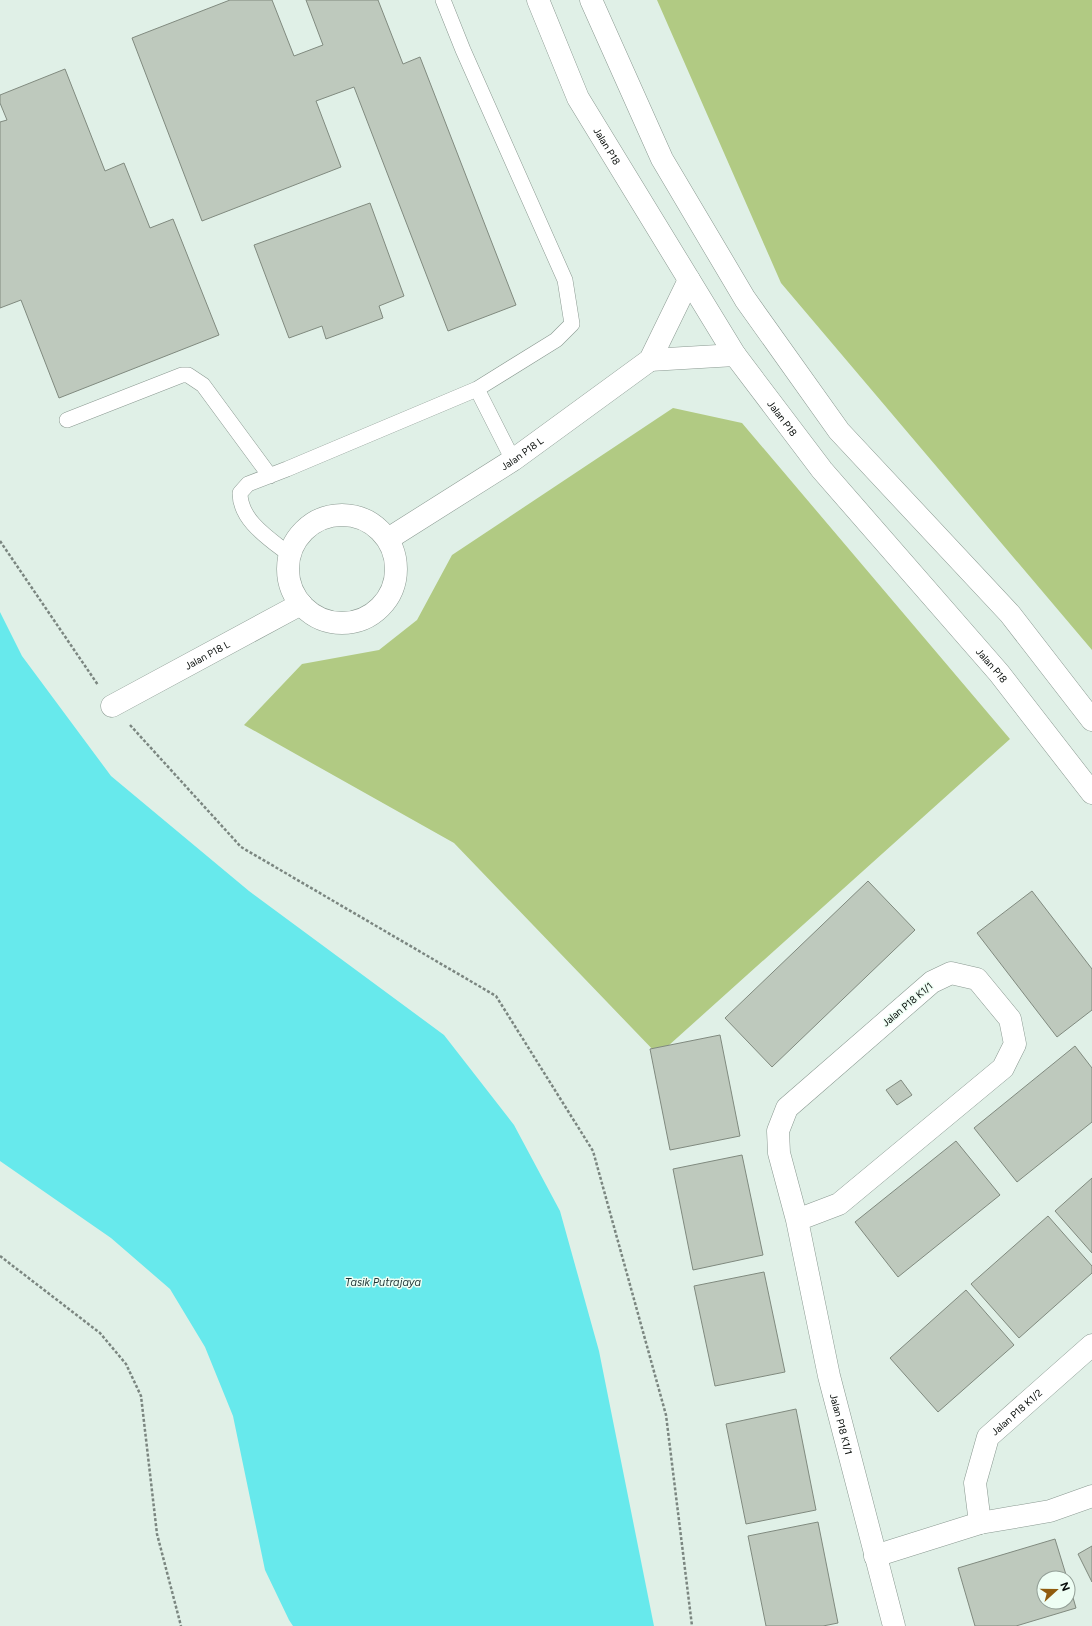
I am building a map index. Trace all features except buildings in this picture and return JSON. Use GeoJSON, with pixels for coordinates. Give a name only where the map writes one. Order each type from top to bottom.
{"type":"FeatureCollection","features":[{"type":"Feature","properties":{"kind":"street","name":"Jalan P18"},"geometry":{"type":"LineString","coordinates":[[538,0],[578,98],[735,356],[822,470],[999,673],[1092,794]]}},
{"type":"Feature","properties":{"kind":"street"},"geometry":{"type":"LineString","coordinates":[[591,0],[662,159],[745,299],[839,431],[1010,614],[1092,720]]}},
{"type":"Feature","properties":{"kind":"street","name":"Jalan P18 L"},"geometry":{"type":"LineString","coordinates":[[388,539],[513,460],[650,360],[688,280]]}},
{"type":"Feature","properties":{"kind":"street"},"geometry":{"type":"LineString","coordinates":[[650,360],[735,356]]}},
{"type":"Feature","properties":{"kind":"street"},"geometry":{"type":"LineString","coordinates":[[343,514],[360,517],[376,526],[388,539],[395,554],[397,570],[394,586],[386,601],[375,613],[360,620],[344,623],[328,621],[313,615],[301,604],[294,593],[288,568],[290,555],[297,539],[309,526],[325,517],[343,514]]}},
{"type":"Feature","properties":{"kind":"street","name":"Jalan P18 L"},"geometry":{"type":"LineString","coordinates":[[112,706],[301,604]]}},
{"type":"Feature","properties":{"kind":"street","name":"Jalan P18 K1/1"},"geometry":{"type":"LineString","coordinates":[[797,1220],[839,1204],[1004,1068],[1015,1044],[1010,1019],[977,979],[952,973],[932,982],[787,1108],[778,1131],[779,1153],[797,1220],[829,1376],[894,1626]]}},
{"type":"Feature","properties":{"kind":"street","name":"Jalan P18 K1/2"},"geometry":{"type":"LineString","coordinates":[[980,1523],[975,1483],[988,1437],[1092,1345]]}},
{"type":"Feature","properties":{"kind":"street"},"geometry":{"type":"LineString","coordinates":[[875,1556],[980,1523],[1050,1511],[1092,1496]]}},
{"type":"Feature","properties":{"kind":"lane"},"geometry":{"type":"LineString","coordinates":[[290,555],[256,527],[243,510],[240,502],[240,493],[248,484],[477,389],[556,340],[572,324],[564,280],[463,50],[443,0]]}},
{"type":"Feature","properties":{"kind":"lane"},"geometry":{"type":"LineString","coordinates":[[67,420],[182,375],[188,375],[203,385],[270,476]]}},
{"type":"Feature","properties":{"kind":"lane"},"geometry":{"type":"LineString","coordinates":[[477,389],[513,460]]}},
{"type":"Feature","properties":{"kind":"path"},"geometry":{"type":"LineString","coordinates":[[0,541],[112,706],[241,847],[496,996],[592,1151],[666,1415],[692,1626]]}},
{"type":"Feature","properties":{"kind":"path"},"geometry":{"type":"LineString","coordinates":[[0,1256],[100,1333],[126,1364],[141,1396],[157,1534],[180,1626]]}},
{"type":"Feature","properties":{"kind":"green space"},"geometry":{"type":"Polygon","coordinates":[[[657,0],[1092,0],[1092,650],[781,283],[657,0]]]}},
{"type":"Feature","properties":{"kind":"green space"},"geometry":{"type":"Polygon","coordinates":[[[673,408],[742,423],[1010,739],[658,1055],[454,843],[244,725],[302,664],[379,650],[417,620],[452,555],[673,408]]]}},
{"type":"Feature","properties":{"kind":"water","name":"Tasik Putrajaya"},"geometry":{"type":"Polygon","coordinates":[[[0,612],[22,656],[111,776],[249,891],[444,1035],[514,1125],[560,1211],[599,1351],[654,1626],[293,1626],[289,1620],[265,1570],[233,1416],[205,1347],[170,1289],[111,1238],[0,1161],[0,612]]]}}]}
